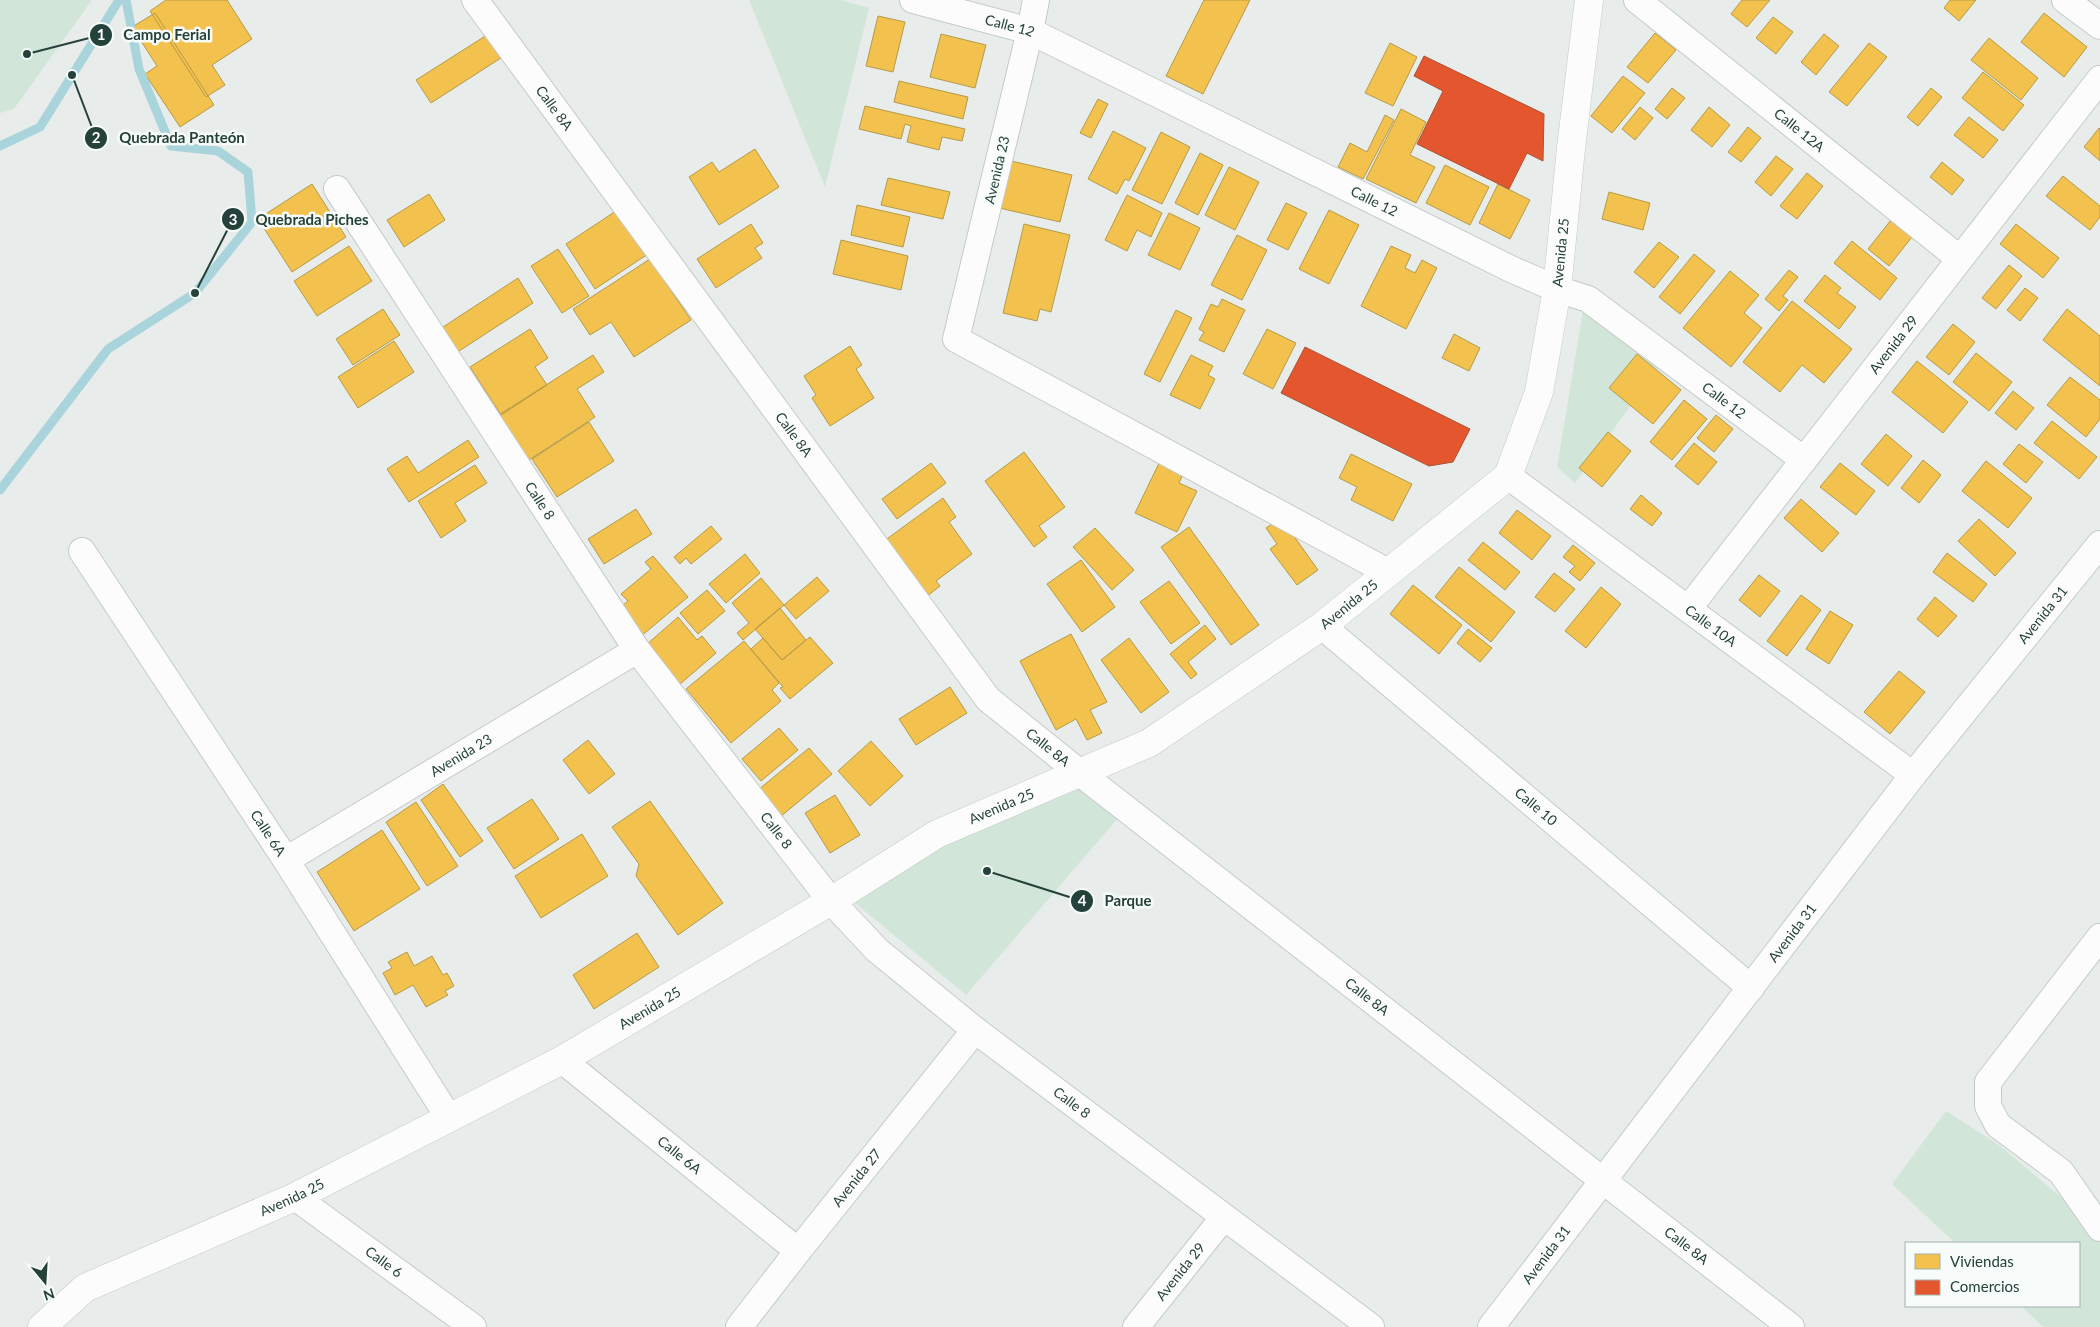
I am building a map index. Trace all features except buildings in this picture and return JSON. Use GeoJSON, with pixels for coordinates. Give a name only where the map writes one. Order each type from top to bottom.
{"type":"FeatureCollection","features":[{"type":"Feature","properties":{"kind":"street","name":"Calle 8A"},"geometry":{"type":"LineString","coordinates":[[474,0],[988,698],[1080,773],[1791,1327]]}},
{"type":"Feature","properties":{"kind":"street","name":"Calle 12"},"geometry":{"type":"LineString","coordinates":[[913,0],[1030,31],[1504,266],[1556,289],[1588,299],[1804,460]]}},
{"type":"Feature","properties":{"kind":"street","name":"Avenida 23"},"geometry":{"type":"LineString","coordinates":[[1036,0],[956,339],[1388,572]]}},
{"type":"Feature","properties":{"kind":"street","name":"Avenida 25"},"geometry":{"type":"LineString","coordinates":[[42,1327],[85,1288],[295,1197],[562,1060],[830,901],[937,834],[1149,743],[1322,626],[1508,476],[1539,392],[1556,289],[1589,0]]}},
{"type":"Feature","properties":{"kind":"street","name":"Calle 12A"},"geometry":{"type":"LineString","coordinates":[[1637,0],[1960,259]]}},
{"type":"Feature","properties":{"kind":"street"},"geometry":{"type":"LineString","coordinates":[[2065,0],[2100,26]]}},
{"type":"Feature","properties":{"kind":"street","name":"Avenida 29"},"geometry":{"type":"LineString","coordinates":[[1688,609],[2100,79]]}},
{"type":"Feature","properties":{"kind":"street","name":"Calle 8"},"geometry":{"type":"LineString","coordinates":[[337,189],[636,650],[830,901],[876,950],[975,1030],[1371,1327]]}},
{"type":"Feature","properties":{"kind":"street","name":"Calle 10A"},"geometry":{"type":"LineString","coordinates":[[1508,476],[1913,775]]}},
{"type":"Feature","properties":{"kind":"street","name":"Avenida 31"},"geometry":{"type":"LineString","coordinates":[[1491,1327],[1913,775],[2100,544]]}},
{"type":"Feature","properties":{"kind":"street","name":"Calle 6A"},"geometry":{"type":"LineString","coordinates":[[82,551],[286,860],[449,1118]]}},
{"type":"Feature","properties":{"kind":"street","name":"Calle 10"},"geometry":{"type":"LineString","coordinates":[[1322,626],[1751,988]]}},
{"type":"Feature","properties":{"kind":"street","name":"Avenida 23"},"geometry":{"type":"LineString","coordinates":[[286,860],[636,650]]}},
{"type":"Feature","properties":{"kind":"street"},"geometry":{"type":"LineString","coordinates":[[2100,937],[1988,1082],[1988,1106],[1998,1125],[2061,1172],[2100,1228]]}},
{"type":"Feature","properties":{"kind":"street","name":"Avenida 27"},"geometry":{"type":"LineString","coordinates":[[739,1327],[975,1030]]}},
{"type":"Feature","properties":{"kind":"street","name":"Calle 6A"},"geometry":{"type":"LineString","coordinates":[[562,1060],[798,1251]]}},
{"type":"Feature","properties":{"kind":"street","name":"Calle 6"},"geometry":{"type":"LineString","coordinates":[[295,1197],[473,1327]]}},
{"type":"Feature","properties":{"kind":"street","name":"Avenida 29"},"geometry":{"type":"LineString","coordinates":[[1136,1327],[1224,1217]]}},
{"type":"Feature","properties":{"kind":"green space"},"geometry":{"type":"Polygon","coordinates":[[[0,0],[92,0],[14,109],[0,113],[0,0]]]}},
{"type":"Feature","properties":{"kind":"green space"},"geometry":{"type":"Polygon","coordinates":[[[749,0],[841,0],[869,8],[825,187],[749,0]]]}},
{"type":"Feature","properties":{"kind":"green space"},"geometry":{"type":"Polygon","coordinates":[[[1583,310],[1662,362],[1575,483],[1557,467],[1583,310]]]}},
{"type":"Feature","properties":{"kind":"green space"},"geometry":{"type":"Polygon","coordinates":[[[1078,783],[1118,818],[966,995],[854,902],[950,841],[1078,783]]]}},
{"type":"Feature","properties":{"kind":"green space"},"geometry":{"type":"Polygon","coordinates":[[[1946,1111],[1999,1145],[2087,1219],[2100,1242],[2100,1327],[2043,1327],[2022,1307],[2080,1307],[2080,1242],[1954,1242],[1892,1184],[1946,1111]]]}},
{"type":"Feature","properties":{"kind":"waterway"},"geometry":{"type":"LineString","coordinates":[[0,146],[40,127],[119,0]]}},
{"type":"Feature","properties":{"kind":"waterway"},"geometry":{"type":"LineString","coordinates":[[0,490],[108,349],[195,293],[252,222],[248,172],[218,151],[171,146],[139,69],[126,0]]}},
{"type":"Feature","properties":{"kind":"place","name":"Campo Ferial"},"geometry":{"type":"Point","coordinates":[27,54]}},
{"type":"Feature","properties":{"kind":"place","name":"Quebrada Panteón"},"geometry":{"type":"Point","coordinates":[72,75]}},
{"type":"Feature","properties":{"kind":"place","name":"Quebrada Piches"},"geometry":{"type":"Point","coordinates":[195,293]}},
{"type":"Feature","properties":{"kind":"place","name":"Parque"},"geometry":{"type":"Point","coordinates":[987,871]}}]}
